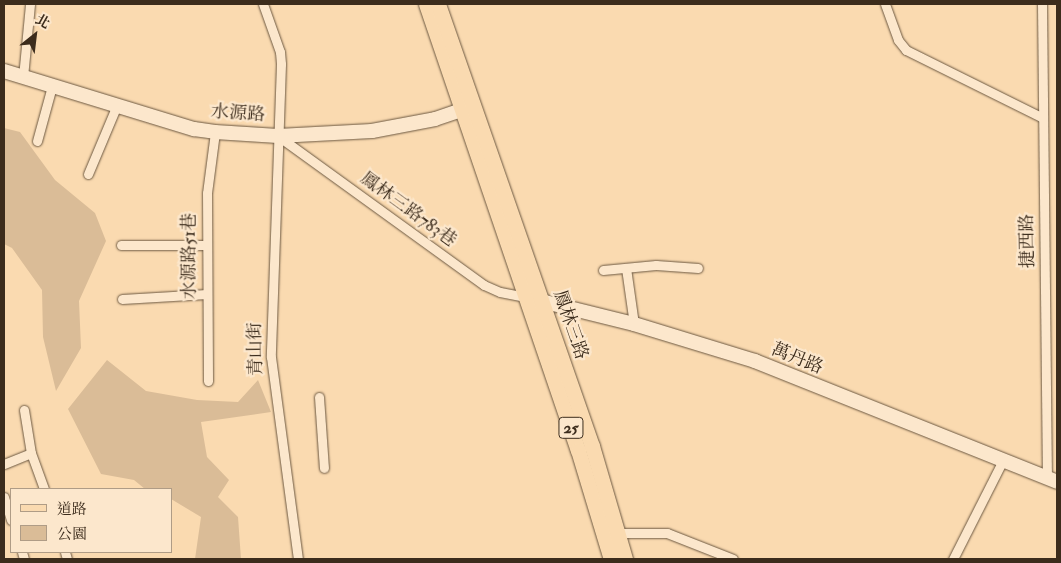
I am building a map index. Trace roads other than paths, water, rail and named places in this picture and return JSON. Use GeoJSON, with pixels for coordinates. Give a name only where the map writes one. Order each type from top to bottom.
{"type":"FeatureCollection","features":[{"type":"Feature","properties":{"kind":"main road","name":"25"},"geometry":{"type":"LineString","coordinates":[[426,4],[469,108]]}},
{"type":"Feature","properties":{"kind":"main road","name":"25"},"geometry":{"type":"LineString","coordinates":[[438,4],[469,108]]}},
{"type":"Feature","properties":{"kind":"main road","name":"鳳林三路"},"geometry":{"type":"LineString","coordinates":[[469,108],[533,299],[617,533],[624,559]]}},
{"type":"Feature","properties":{"kind":"main road","name":"鳳林三路"},"geometry":{"type":"LineString","coordinates":[[533,299],[611,559]]}},
{"type":"Feature","properties":{"kind":"street"},"geometry":{"type":"LineString","coordinates":[[23,77],[30,4]]}},
{"type":"Feature","properties":{"kind":"street","name":"青山街"},"geometry":{"type":"LineString","coordinates":[[263,4],[280,52],[271,357],[298,559]]}},
{"type":"Feature","properties":{"kind":"street"},"geometry":{"type":"LineString","coordinates":[[885,4],[898,40],[906,50],[1043,118]]}},
{"type":"Feature","properties":{"kind":"street","name":"捷西路"},"geometry":{"type":"LineString","coordinates":[[1042,4],[1052,480]]}},
{"type":"Feature","properties":{"kind":"street","name":"水源路"},"geometry":{"type":"LineString","coordinates":[[4,71],[194,129],[215,132],[278,136],[372,131],[469,108]]}},
{"type":"Feature","properties":{"kind":"street"},"geometry":{"type":"LineString","coordinates":[[37,141],[52,86]]}},
{"type":"Feature","properties":{"kind":"street"},"geometry":{"type":"LineString","coordinates":[[88,174],[117,105]]}},
{"type":"Feature","properties":{"kind":"street","name":"水源路51巷"},"geometry":{"type":"LineString","coordinates":[[208,381],[206,193],[215,132]]}},
{"type":"Feature","properties":{"kind":"street","name":"鳳林三路783巷"},"geometry":{"type":"LineString","coordinates":[[278,136],[484,285],[500,292],[533,299]]}},
{"type":"Feature","properties":{"kind":"street"},"geometry":{"type":"LineString","coordinates":[[121,245],[206,244]]}},
{"type":"Feature","properties":{"kind":"street"},"geometry":{"type":"LineString","coordinates":[[603,270],[656,265],[698,268]]}},
{"type":"Feature","properties":{"kind":"street"},"geometry":{"type":"LineString","coordinates":[[626,268],[634,324]]}},
{"type":"Feature","properties":{"kind":"street"},"geometry":{"type":"LineString","coordinates":[[122,299],[207,294]]}},
{"type":"Feature","properties":{"kind":"street","name":"萬丹路"},"geometry":{"type":"LineString","coordinates":[[533,299],[634,324],[754,361],[1052,480]]}},
{"type":"Feature","properties":{"kind":"street"},"geometry":{"type":"LineString","coordinates":[[319,397],[324,468]]}},
{"type":"Feature","properties":{"kind":"street"},"geometry":{"type":"LineString","coordinates":[[24,410],[31,453],[44,488]]}},
{"type":"Feature","properties":{"kind":"street"},"geometry":{"type":"LineString","coordinates":[[4,464],[31,453]]}},
{"type":"Feature","properties":{"kind":"street"},"geometry":{"type":"LineString","coordinates":[[953,559],[1004,460]]}},
{"type":"Feature","properties":{"kind":"street"},"geometry":{"type":"LineString","coordinates":[[4,497],[10,517]]}},
{"type":"Feature","properties":{"kind":"street"},"geometry":{"type":"LineString","coordinates":[[617,533],[668,532],[733,559]]}}]}
